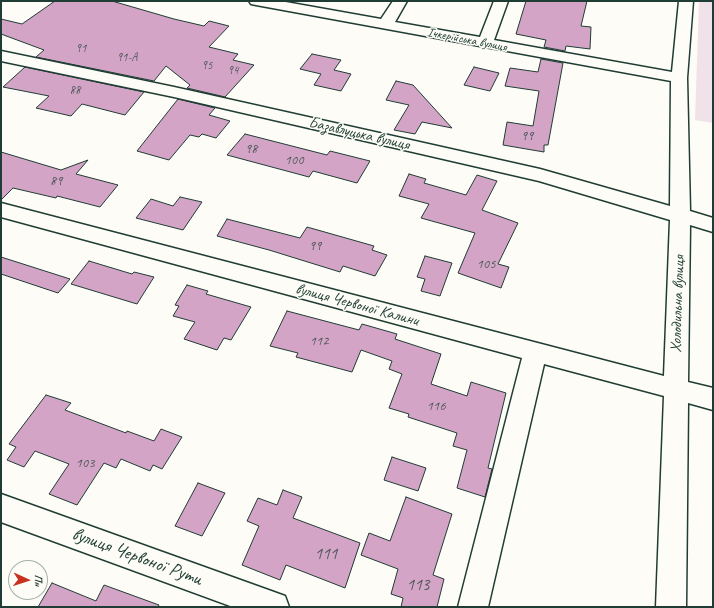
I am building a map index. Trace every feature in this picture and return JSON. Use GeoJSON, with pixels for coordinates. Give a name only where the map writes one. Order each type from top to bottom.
{"type":"FeatureCollection","features":[{"type":"Feature","properties":{"kind":"street","name":"Ічкерійська вулиця"},"geometry":{"type":"LineString","coordinates":[[256,1],[301,5],[386,24],[678,78]]}},
{"type":"Feature","properties":{"kind":"street"},"geometry":{"type":"LineString","coordinates":[[386,24],[400,1]]}},
{"type":"Feature","properties":{"kind":"street"},"geometry":{"type":"LineString","coordinates":[[485,43],[501,1]]}},
{"type":"Feature","properties":{"kind":"street","name":"Холодильна вулиця"},"geometry":{"type":"LineString","coordinates":[[671,607],[680,215],[678,78],[686,1]]}},
{"type":"Feature","properties":{"kind":"street","name":"Базавлуцька вулиця"},"geometry":{"type":"LineString","coordinates":[[1,56],[174,92],[540,175],[713,225]]}},
{"type":"Feature","properties":{"kind":"street","name":"вулиця Червоної Калини"},"geometry":{"type":"LineString","coordinates":[[1,210],[535,353],[713,399]]}},
{"type":"Feature","properties":{"kind":"street"},"geometry":{"type":"LineString","coordinates":[[473,607],[535,353]]}},
{"type":"Feature","properties":{"kind":"street","name":"вулиця Червоної Рути"},"geometry":{"type":"LineString","coordinates":[[1,508],[274,607]]}},
{"type":"Feature","properties":{"kind":"shaded area"},"geometry":{"type":"Polygon","coordinates":[[[699,1],[713,1],[713,123],[695,120],[699,1]]]}},
{"type":"Feature","properties":{"kind":"building"},"geometry":{"type":"Polygon","coordinates":[[[55,1],[112,1],[204,26],[209,21],[229,26],[209,47],[238,54],[233,60],[254,65],[225,97],[187,88],[190,85],[166,66],[154,81],[36,57],[44,50],[1,34],[1,19],[22,24],[55,1]]]}},
{"type":"Feature","properties":{"kind":"building"},"geometry":{"type":"Polygon","coordinates":[[[526,1],[587,1],[581,26],[591,27],[590,49],[566,46],[565,51],[544,47],[546,40],[516,34],[526,1]]]}},
{"type":"Feature","properties":{"kind":"building"},"geometry":{"type":"Polygon","coordinates":[[[312,54],[341,60],[334,70],[351,74],[341,91],[314,85],[321,74],[300,69],[312,54]]]}},
{"type":"Feature","properties":{"kind":"building"},"geometry":{"type":"Polygon","coordinates":[[[541,59],[563,63],[548,145],[544,145],[544,152],[503,145],[507,122],[533,126],[539,91],[505,86],[510,68],[538,72],[541,59]]]}},
{"type":"Feature","properties":{"kind":"building"},"geometry":{"type":"Polygon","coordinates":[[[25,67],[144,92],[125,115],[82,104],[71,116],[36,108],[49,96],[3,87],[25,67]]]}},
{"type":"Feature","properties":{"kind":"building"},"geometry":{"type":"Polygon","coordinates":[[[474,67],[499,73],[490,91],[464,85],[474,67]]]}},
{"type":"Feature","properties":{"kind":"building"},"geometry":{"type":"Polygon","coordinates":[[[396,81],[413,85],[452,128],[422,122],[415,134],[394,130],[409,105],[386,100],[396,81]]]}},
{"type":"Feature","properties":{"kind":"building"},"geometry":{"type":"Polygon","coordinates":[[[178,99],[215,108],[209,115],[230,121],[216,138],[202,134],[199,137],[190,135],[169,160],[137,151],[178,99]]]}},
{"type":"Feature","properties":{"kind":"building"},"geometry":{"type":"Polygon","coordinates":[[[245,134],[327,155],[330,151],[370,161],[357,183],[313,171],[309,177],[227,155],[245,134]]]}},
{"type":"Feature","properties":{"kind":"building"},"geometry":{"type":"Polygon","coordinates":[[[1,152],[61,170],[88,160],[76,174],[118,185],[100,207],[57,196],[56,198],[13,188],[1,200],[1,152]]]}},
{"type":"Feature","properties":{"kind":"building"},"geometry":{"type":"Polygon","coordinates":[[[409,174],[426,179],[424,183],[466,195],[477,175],[497,181],[482,210],[518,223],[498,264],[509,267],[501,288],[458,273],[475,233],[421,218],[429,204],[399,196],[409,174]]]}},
{"type":"Feature","properties":{"kind":"building"},"geometry":{"type":"Polygon","coordinates":[[[180,197],[202,202],[183,230],[136,218],[151,199],[173,206],[180,197]]]}},
{"type":"Feature","properties":{"kind":"building"},"geometry":{"type":"Polygon","coordinates":[[[227,219],[300,238],[307,227],[374,246],[372,250],[387,255],[375,276],[343,266],[340,272],[217,236],[227,219]]]}},
{"type":"Feature","properties":{"kind":"building"},"geometry":{"type":"Polygon","coordinates":[[[425,256],[452,263],[440,296],[421,291],[425,279],[417,277],[425,256]]]}},
{"type":"Feature","properties":{"kind":"building"},"geometry":{"type":"Polygon","coordinates":[[[1,257],[70,279],[58,293],[1,274],[1,257]]]}},
{"type":"Feature","properties":{"kind":"building"},"geometry":{"type":"Polygon","coordinates":[[[89,261],[132,274],[134,272],[154,277],[137,304],[71,284],[89,261]]]}},
{"type":"Feature","properties":{"kind":"building"},"geometry":{"type":"Polygon","coordinates":[[[187,285],[208,291],[206,294],[251,307],[231,340],[224,338],[217,350],[184,339],[195,322],[173,316],[179,306],[175,305],[187,285]]]}},
{"type":"Feature","properties":{"kind":"building"},"geometry":{"type":"Polygon","coordinates":[[[287,311],[359,330],[362,324],[397,334],[395,339],[441,354],[431,384],[467,396],[471,382],[506,393],[488,468],[492,469],[485,497],[457,488],[467,450],[453,446],[457,433],[408,417],[409,414],[389,408],[402,374],[389,369],[392,361],[361,350],[352,372],[296,357],[298,353],[270,346],[287,311]]]}},
{"type":"Feature","properties":{"kind":"building"},"geometry":{"type":"Polygon","coordinates":[[[46,395],[71,403],[65,410],[126,433],[127,431],[154,441],[161,429],[182,437],[162,469],[153,465],[150,471],[121,459],[116,468],[104,463],[77,505],[49,494],[69,464],[35,451],[24,467],[7,460],[16,447],[9,444],[46,395]]]}},
{"type":"Feature","properties":{"kind":"building"},"geometry":{"type":"Polygon","coordinates":[[[392,457],[426,468],[418,491],[384,480],[392,457]]]}},
{"type":"Feature","properties":{"kind":"building"},"geometry":{"type":"Polygon","coordinates":[[[198,483],[225,493],[202,536],[175,526],[198,483]]]}},
{"type":"Feature","properties":{"kind":"building"},"geometry":{"type":"Polygon","coordinates":[[[283,490],[302,497],[293,518],[360,543],[345,588],[286,565],[280,580],[242,565],[259,526],[247,521],[258,498],[277,505],[283,490]]]}},
{"type":"Feature","properties":{"kind":"building"},"geometry":{"type":"Polygon","coordinates":[[[406,497],[452,514],[433,575],[444,579],[437,607],[401,607],[403,598],[391,594],[398,569],[361,555],[369,533],[390,541],[406,497]]]}},
{"type":"Feature","properties":{"kind":"building"},"geometry":{"type":"Polygon","coordinates":[[[52,583],[96,601],[104,585],[159,605],[158,607],[38,607],[42,600],[48,600],[48,590],[52,583]]]}}]}
